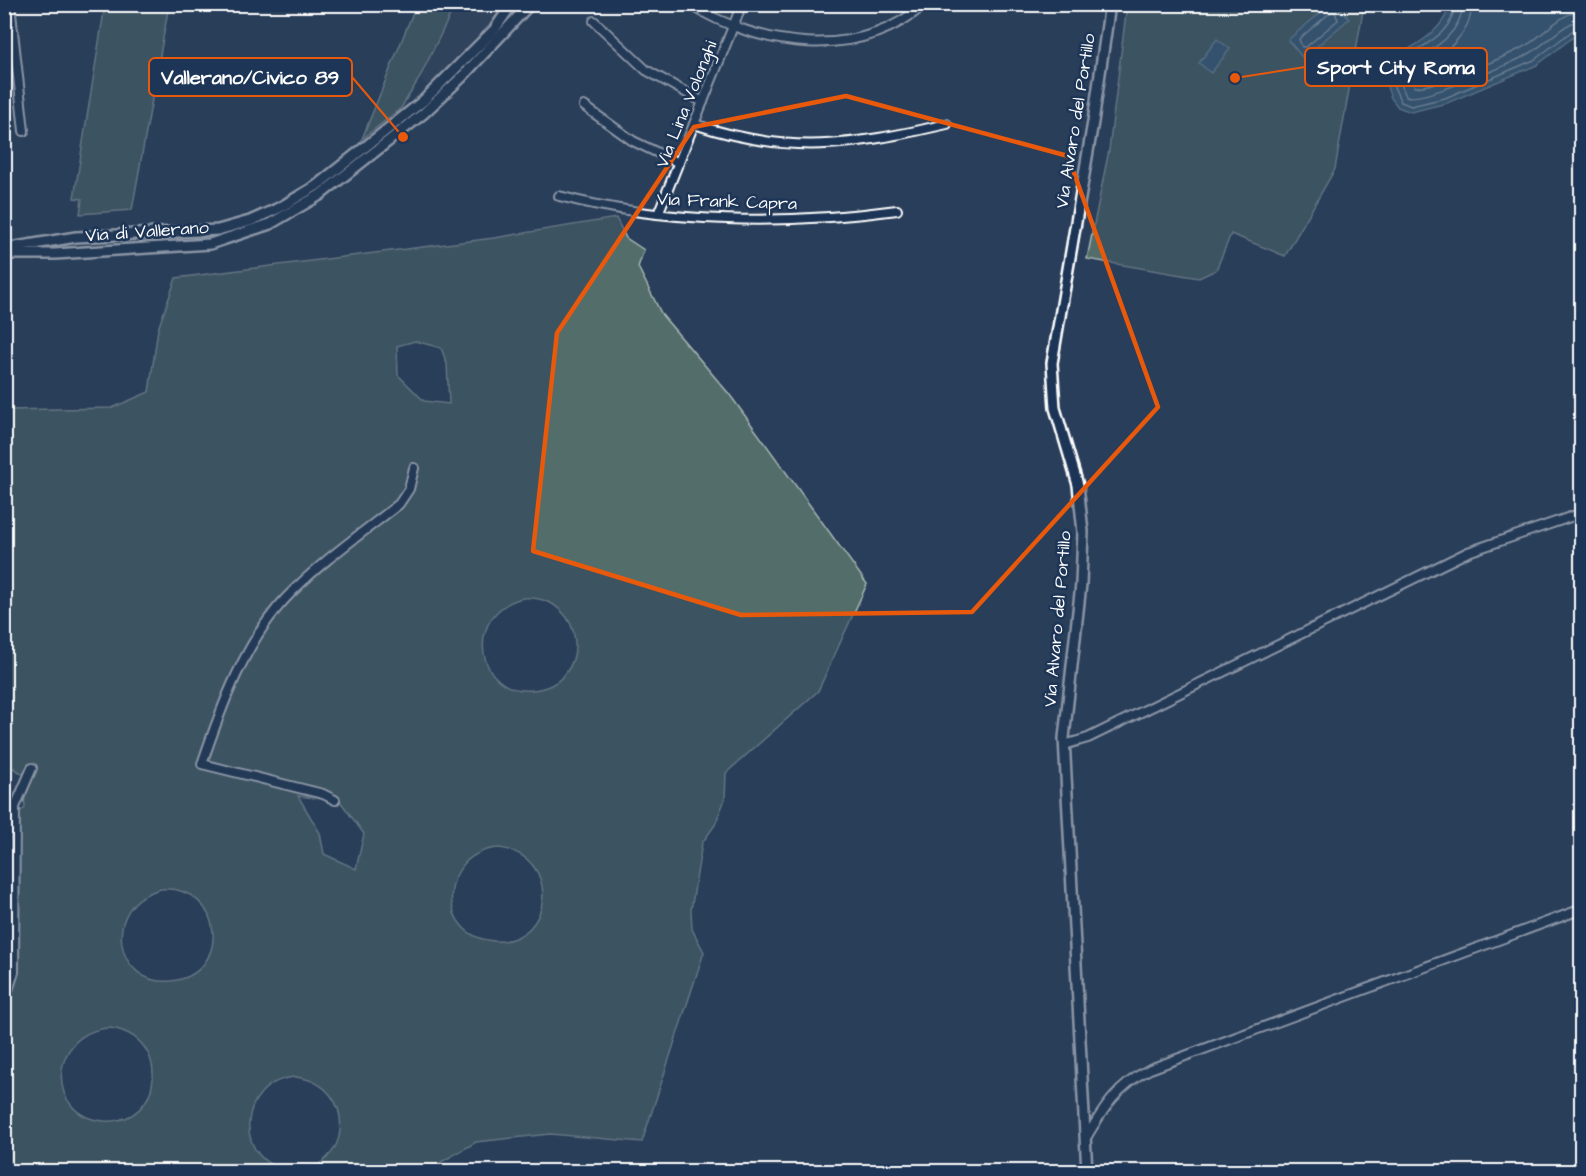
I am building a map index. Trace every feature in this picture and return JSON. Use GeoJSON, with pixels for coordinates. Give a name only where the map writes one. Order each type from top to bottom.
{"type":"FeatureCollection","features":[{"type":"Feature","properties":{"kind":"street"},"geometry":{"type":"LineString","coordinates":[[10,4],[24,132]]}},
{"type":"Feature","properties":{"kind":"street","name":"Via di Vallerano"},"geometry":{"type":"LineString","coordinates":[[4,249],[55,239],[218,230],[273,211],[316,186],[416,107],[494,30],[512,4]]}},
{"type":"Feature","properties":{"kind":"street","name":"Via di Vallerano"},"geometry":{"type":"LineString","coordinates":[[4,254],[55,254],[210,244],[270,224],[315,199],[432,106],[530,4]]}},
{"type":"Feature","properties":{"kind":"street"},"geometry":{"type":"LineString","coordinates":[[689,4],[733,28],[785,41],[841,41],[888,27],[925,4]]}},
{"type":"Feature","properties":{"kind":"street","name":"Via Lina Volonghi"},"geometry":{"type":"LineString","coordinates":[[658,214],[742,4]]}},
{"type":"Feature","properties":{"kind":"street","name":"Via Alvaro del Portillo"},"geometry":{"type":"LineString","coordinates":[[1087,1172],[1064,745],[1081,584],[1083,532],[1078,485],[1055,408],[1052,363],[1093,122],[1110,4]]}},
{"type":"Feature","properties":{"kind":"street"},"geometry":{"type":"LineString","coordinates":[[594,21],[646,70],[703,102]]}},
{"type":"Feature","properties":{"kind":"street"},"geometry":{"type":"LineString","coordinates":[[584,106],[633,141],[679,163]]}},
{"type":"Feature","properties":{"kind":"street"},"geometry":{"type":"LineString","coordinates":[[694,124],[756,141],[817,146],[871,141],[947,124]]}},
{"type":"Feature","properties":{"kind":"street","name":"Via Frank Capra"},"geometry":{"type":"LineString","coordinates":[[558,196],[618,210],[658,214],[784,218],[849,216],[897,210]]}},
{"type":"Feature","properties":{"kind":"street"},"geometry":{"type":"LineString","coordinates":[[335,800],[323,794],[202,764],[224,700],[267,621],[308,576],[399,504],[409,489],[414,468]]}},
{"type":"Feature","properties":{"kind":"street"},"geometry":{"type":"LineString","coordinates":[[1064,745],[1088,738],[1468,552],[1581,513]]}},
{"type":"Feature","properties":{"kind":"street"},"geometry":{"type":"LineString","coordinates":[[4,1003],[14,972],[15,807],[32,768]]}},
{"type":"Feature","properties":{"kind":"street"},"geometry":{"type":"LineString","coordinates":[[4,801],[15,807]]}},
{"type":"Feature","properties":{"kind":"street"},"geometry":{"type":"LineString","coordinates":[[1086,1138],[1116,1092],[1133,1078],[1150,1069],[1581,909]]}},
{"type":"Feature","properties":{"kind":"highlighted area"},"geometry":{"type":"Polygon","coordinates":[[[846,96],[1068,156],[1158,407],[972,612],[741,615],[533,551],[557,333],[694,127],[846,96]]]}},
{"type":"Feature","properties":{"kind":"shaded area"},"geometry":{"type":"Polygon","coordinates":[[[455,5],[503,5],[491,22],[429,86],[419,79],[455,5]]]}},
{"type":"Feature","properties":{"kind":"green space"},"geometry":{"type":"Polygon","coordinates":[[[105,5],[169,5],[132,210],[80,214],[82,199],[74,198],[105,5]]]}},
{"type":"Feature","properties":{"kind":"green space"},"geometry":{"type":"Polygon","coordinates":[[[416,5],[455,5],[419,79],[401,108],[362,139],[416,5]]]}},
{"type":"Feature","properties":{"kind":"green space"},"geometry":{"type":"Polygon","coordinates":[[[1127,5],[1364,5],[1335,169],[1285,256],[1231,234],[1216,270],[1199,278],[1087,259],[1109,150],[1127,5]]]}},
{"type":"Feature","properties":{"kind":"green space"},"geometry":{"type":"Polygon","coordinates":[[[616,218],[626,238],[644,250],[638,267],[662,315],[730,395],[867,584],[818,691],[726,773],[725,799],[715,825],[702,843],[691,910],[692,929],[704,952],[642,1142],[550,1134],[476,1142],[424,1172],[64,1172],[42,1167],[5,1171],[4,810],[12,817],[25,808],[23,774],[5,763],[5,410],[112,408],[149,392],[158,329],[176,278],[494,238],[616,218]],[[415,341],[397,346],[398,375],[424,401],[449,404],[447,364],[441,348],[415,341]],[[523,598],[504,606],[491,619],[485,635],[484,652],[489,667],[499,680],[513,688],[533,690],[553,684],[566,673],[574,657],[575,640],[570,624],[560,610],[544,601],[523,598]],[[298,796],[320,833],[324,854],[356,869],[364,834],[340,801],[298,796]],[[499,848],[479,853],[464,864],[455,878],[451,894],[454,911],[461,925],[475,936],[494,941],[514,938],[529,929],[539,915],[543,899],[541,882],[533,866],[519,854],[499,848]],[[161,889],[142,897],[129,910],[123,926],[122,942],[127,958],[137,971],[151,979],[171,981],[191,975],[204,964],[212,948],[213,931],[208,915],[198,901],[182,892],[161,889]],[[109,1028],[89,1033],[74,1044],[65,1058],[62,1074],[64,1091],[71,1105],[85,1116],[104,1121],[124,1118],[139,1109],[149,1095],[153,1079],[151,1062],[143,1046],[129,1034],[109,1028]],[[296,1077],[276,1082],[261,1093],[252,1107],[249,1124],[251,1140],[259,1154],[272,1165],[291,1170],[311,1167],[327,1158],[336,1144],[340,1128],[339,1111],[331,1095],[317,1083],[296,1077]]]}},
{"type":"Feature","properties":{"kind":"water"},"geometry":{"type":"Polygon","coordinates":[[[1331,4],[1337,5],[1349,19],[1303,58],[1288,40],[1331,4]]]}},
{"type":"Feature","properties":{"kind":"water"},"geometry":{"type":"Polygon","coordinates":[[[1450,5],[1581,5],[1581,31],[1537,65],[1447,103],[1411,112],[1398,107],[1387,87],[1395,57],[1421,42],[1436,29],[1447,14],[1450,5]]]}},
{"type":"Feature","properties":{"kind":"water"},"geometry":{"type":"Polygon","coordinates":[[[1217,39],[1230,49],[1211,73],[1199,63],[1217,39]]]}},
{"type":"Feature","properties":{"kind":"place","name":"Sport City Roma"},"geometry":{"type":"Point","coordinates":[1235,78]}},
{"type":"Feature","properties":{"kind":"place","name":"Vallerano/Civico 89"},"geometry":{"type":"Point","coordinates":[403,137]}}]}
